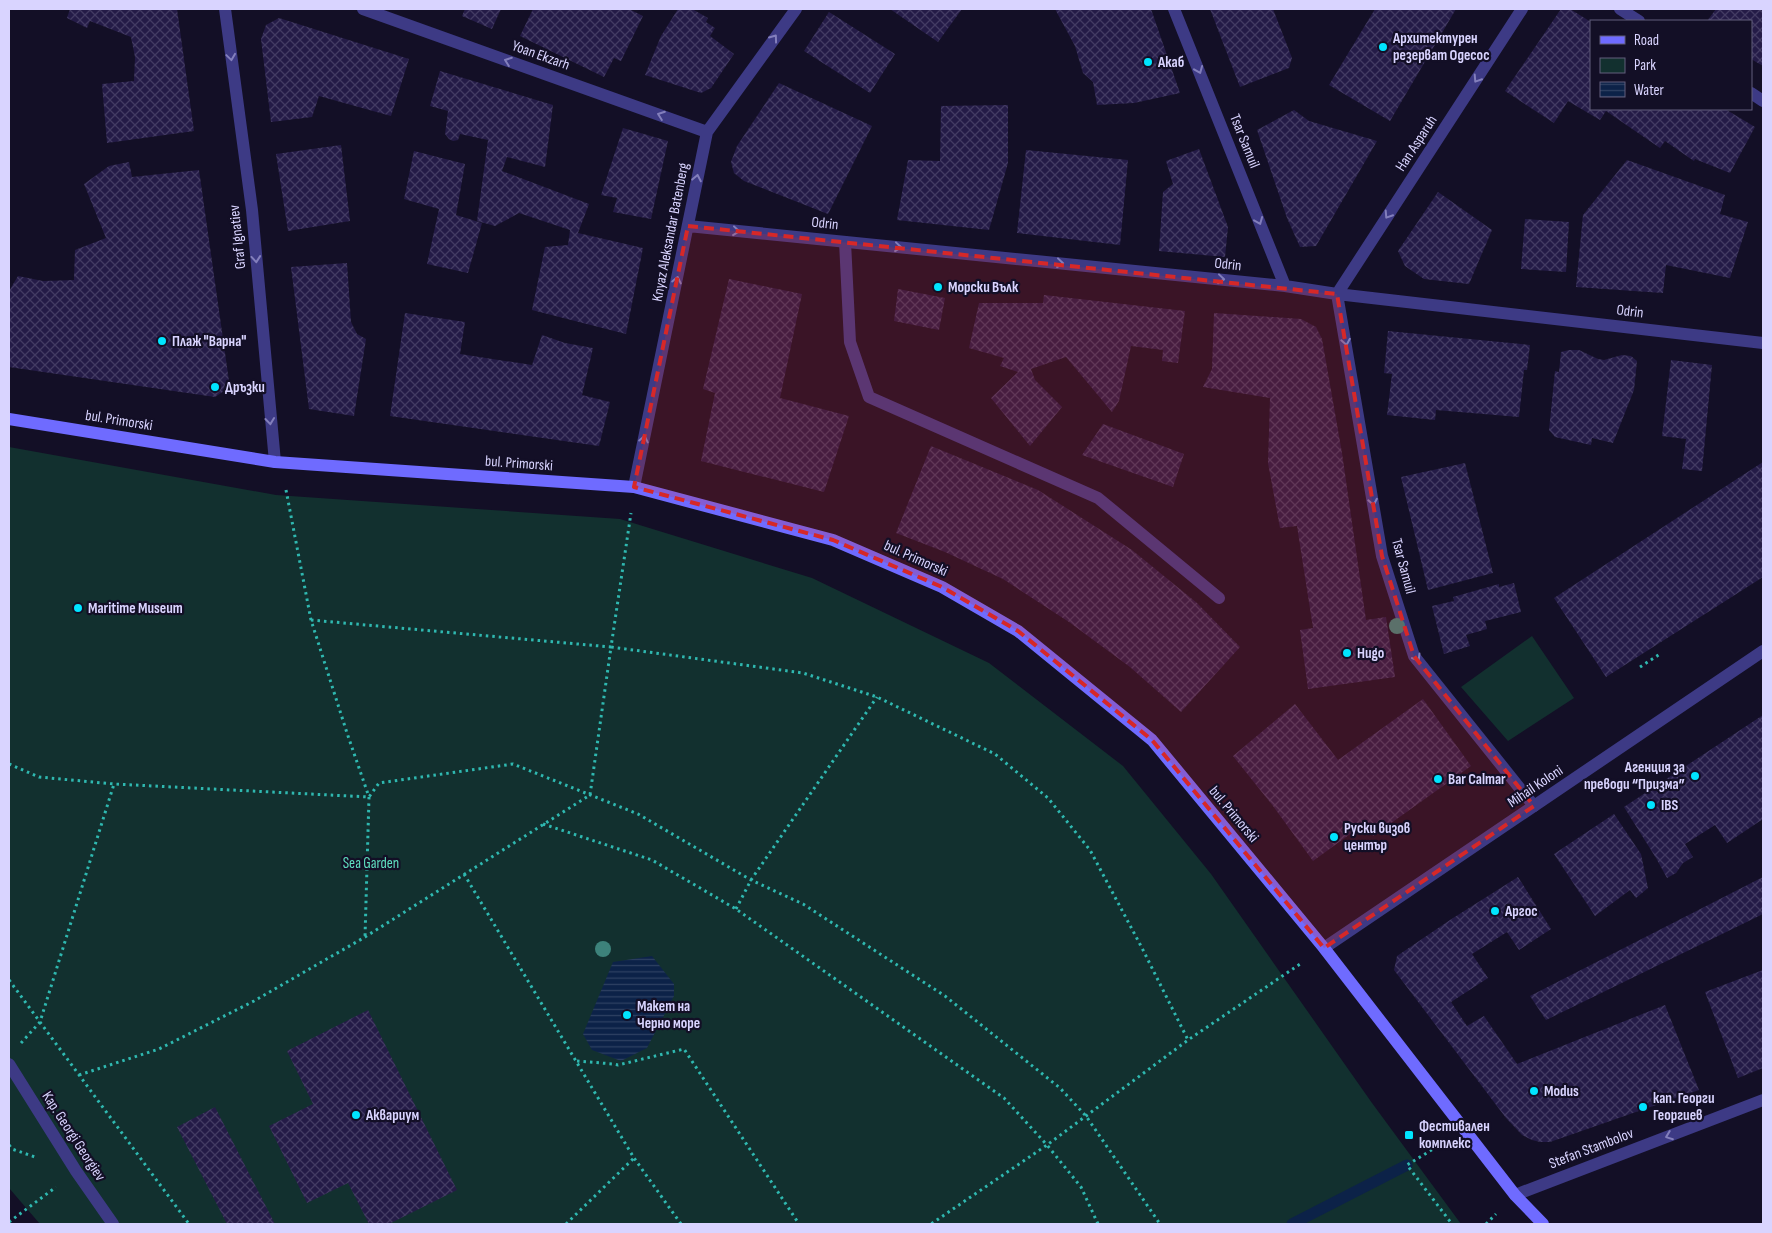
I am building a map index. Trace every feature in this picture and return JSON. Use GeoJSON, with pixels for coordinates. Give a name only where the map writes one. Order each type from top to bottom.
{"type":"FeatureCollection","features":[{"type":"Feature","properties":{"kind":"main road","name":"bul. Primorski"},"geometry":{"type":"LineString","coordinates":[[9,419],[278,463],[634,487],[833,540],[942,587],[1018,631],[1152,740],[1324,948],[1466,1129],[1515,1195],[1543,1224]]}},
{"type":"Feature","properties":{"kind":"street","name":"Graf Ignatiev"},"geometry":{"type":"LineString","coordinates":[[225,9],[252,210],[278,463]]}},
{"type":"Feature","properties":{"kind":"street","name":"Yoan Ekzarh"},"geometry":{"type":"LineString","coordinates":[[364,9],[707,132]]}},
{"type":"Feature","properties":{"kind":"street","name":"Knyaz Aleksandar Batenberg"},"geometry":{"type":"LineString","coordinates":[[634,487],[707,132],[796,9]]}},
{"type":"Feature","properties":{"kind":"street","name":"Tsar Samuil"},"geometry":{"type":"LineString","coordinates":[[1174,9],[1285,286]]}},
{"type":"Feature","properties":{"kind":"street","name":"Han Asparuh"},"geometry":{"type":"LineString","coordinates":[[1337,294],[1522,9]]}},
{"type":"Feature","properties":{"kind":"street"},"geometry":{"type":"LineString","coordinates":[[1620,9],[1637,20]]}},
{"type":"Feature","properties":{"kind":"street"},"geometry":{"type":"LineString","coordinates":[[1752,94],[1763,101]]}},
{"type":"Feature","properties":{"kind":"street","name":"Odrin"},"geometry":{"type":"LineString","coordinates":[[688,226],[1285,286],[1337,294],[1763,343]]}},
{"type":"Feature","properties":{"kind":"street"},"geometry":{"type":"LineString","coordinates":[[845,242],[850,342],[869,396],[1098,498],[1219,598]]}},
{"type":"Feature","properties":{"kind":"street","name":"Tsar Samuil"},"geometry":{"type":"LineString","coordinates":[[1337,294],[1382,556],[1414,656],[1534,806]]}},
{"type":"Feature","properties":{"kind":"street","name":"Mihail Koloni"},"geometry":{"type":"LineString","coordinates":[[1324,948],[1763,651]]}},
{"type":"Feature","properties":{"kind":"street","name":"Kap. Georgi Georgiev"},"geometry":{"type":"LineString","coordinates":[[9,1064],[76,1171],[113,1224]]}},
{"type":"Feature","properties":{"kind":"street","name":"Stefan Stambolov"},"geometry":{"type":"LineString","coordinates":[[1515,1195],[1763,1100]]}},
{"type":"Feature","properties":{"kind":"path"},"geometry":{"type":"LineString","coordinates":[[278,463],[311,620],[369,797],[364,937]]}},
{"type":"Feature","properties":{"kind":"path"},"geometry":{"type":"LineString","coordinates":[[590,795],[634,487]]}},
{"type":"Feature","properties":{"kind":"path"},"geometry":{"type":"LineString","coordinates":[[311,620],[611,647],[803,673],[877,697],[995,754],[1048,798],[1090,850],[1188,1040]]}},
{"type":"Feature","properties":{"kind":"path"},"geometry":{"type":"LineString","coordinates":[[1640,667],[1660,654]]}},
{"type":"Feature","properties":{"kind":"path"},"geometry":{"type":"LineString","coordinates":[[736,909],[751,880],[877,697]]}},
{"type":"Feature","properties":{"kind":"path"},"geometry":{"type":"LineString","coordinates":[[9,764],[39,777],[114,784],[369,797]]}},
{"type":"Feature","properties":{"kind":"path"},"geometry":{"type":"LineString","coordinates":[[369,797],[378,783],[513,764],[638,814],[751,880],[803,904],[945,996],[1060,1088],[1086,1116],[1160,1224]]}},
{"type":"Feature","properties":{"kind":"path"},"geometry":{"type":"LineString","coordinates":[[15,1050],[40,1022],[114,784]]}},
{"type":"Feature","properties":{"kind":"path"},"geometry":{"type":"LineString","coordinates":[[79,1075],[159,1049],[254,1001],[364,937],[590,795]]}},
{"type":"Feature","properties":{"kind":"path"},"geometry":{"type":"LineString","coordinates":[[543,824],[652,860],[736,909],[1004,1098],[1047,1145],[1081,1187],[1098,1224]]}},
{"type":"Feature","properties":{"kind":"path"},"geometry":{"type":"LineString","coordinates":[[464,874],[634,1158],[681,1224]]}},
{"type":"Feature","properties":{"kind":"path"},"geometry":{"type":"LineString","coordinates":[[931,1224],[1047,1145],[1188,1040],[1324,948]]}},
{"type":"Feature","properties":{"kind":"path"},"geometry":{"type":"LineString","coordinates":[[9,980],[189,1224]]}},
{"type":"Feature","properties":{"kind":"path"},"geometry":{"type":"LineString","coordinates":[[576,1061],[618,1065],[684,1049],[799,1224]]}},
{"type":"Feature","properties":{"kind":"path"},"geometry":{"type":"LineString","coordinates":[[1452,1224],[1407,1165],[1466,1129]]}},
{"type":"Feature","properties":{"kind":"path"},"geometry":{"type":"LineString","coordinates":[[566,1224],[634,1158]]}},
{"type":"Feature","properties":{"kind":"path"},"geometry":{"type":"LineString","coordinates":[[9,1222],[76,1171]]}},
{"type":"Feature","properties":{"kind":"highlighted area"},"geometry":{"type":"Polygon","coordinates":[[[688,226],[1337,294],[1382,556],[1414,656],[1534,806],[1324,948],[1152,740],[1018,631],[942,587],[833,540],[634,487],[688,226]]]}},
{"type":"Feature","properties":{"kind":"green space","name":"Sea Garden"},"geometry":{"type":"Polygon","coordinates":[[[9,447],[276,495],[620,519],[812,578],[989,663],[1123,766],[1211,874],[1372,1103],[1461,1224],[40,1224],[9,1188],[9,447]]]}},
{"type":"Feature","properties":{"kind":"green space"},"geometry":{"type":"Polygon","coordinates":[[[1532,636],[1574,698],[1508,741],[1461,687],[1532,636]]]}},
{"type":"Feature","properties":{"kind":"water","name":"Макет на Черно море"},"geometry":{"type":"Polygon","coordinates":[[[652,956],[674,984],[674,996],[647,1048],[621,1061],[592,1050],[583,1034],[613,962],[652,956]]]}},
{"type":"Feature","properties":{"kind":"building"},"geometry":{"type":"Polygon","coordinates":[[[70,9],[177,9],[194,131],[107,143],[102,84],[134,81],[135,57],[131,37],[90,21],[87,28],[67,18],[70,9]]]}},
{"type":"Feature","properties":{"kind":"building"},"geometry":{"type":"Polygon","coordinates":[[[465,9],[501,9],[492,29],[462,16],[465,9]]]}},
{"type":"Feature","properties":{"kind":"building"},"geometry":{"type":"Polygon","coordinates":[[[533,9],[629,9],[643,16],[621,61],[614,58],[604,77],[520,36],[533,9]]]}},
{"type":"Feature","properties":{"kind":"building"},"geometry":{"type":"Polygon","coordinates":[[[678,9],[692,9],[708,18],[706,22],[715,28],[710,36],[734,54],[711,88],[701,93],[645,75],[661,36],[678,9]]]}},
{"type":"Feature","properties":{"kind":"building"},"geometry":{"type":"Polygon","coordinates":[[[890,9],[962,9],[938,42],[890,9]]]}},
{"type":"Feature","properties":{"kind":"building"},"geometry":{"type":"Polygon","coordinates":[[[1055,9],[1151,9],[1180,93],[1134,103],[1097,105],[1093,82],[1083,73],[1075,46],[1055,9]]]}},
{"type":"Feature","properties":{"kind":"building"},"geometry":{"type":"Polygon","coordinates":[[[1210,9],[1273,9],[1292,58],[1289,68],[1240,87],[1210,9]]]}},
{"type":"Feature","properties":{"kind":"building"},"geometry":{"type":"Polygon","coordinates":[[[1375,9],[1456,9],[1390,121],[1329,85],[1375,9]]]}},
{"type":"Feature","properties":{"kind":"building"},"geometry":{"type":"Polygon","coordinates":[[[1561,9],[1570,9],[1590,21],[1590,110],[1727,110],[1755,127],[1730,173],[1695,159],[1694,161],[1665,141],[1660,148],[1606,111],[1600,120],[1568,101],[1554,123],[1505,91],[1561,9]]]}},
{"type":"Feature","properties":{"kind":"building"},"geometry":{"type":"Polygon","coordinates":[[[1716,9],[1763,9],[1763,66],[1752,60],[1752,20],[1708,20],[1716,9]]]}},
{"type":"Feature","properties":{"kind":"building"},"geometry":{"type":"Polygon","coordinates":[[[829,12],[895,54],[870,93],[804,51],[829,12]]]}},
{"type":"Feature","properties":{"kind":"building"},"geometry":{"type":"Polygon","coordinates":[[[279,18],[409,59],[391,116],[319,96],[312,117],[271,122],[261,39],[266,25],[279,18]]]}},
{"type":"Feature","properties":{"kind":"building"},"geometry":{"type":"Polygon","coordinates":[[[440,71],[553,105],[545,167],[507,157],[502,171],[589,204],[578,233],[643,248],[626,334],[532,310],[545,247],[568,245],[570,230],[519,213],[495,226],[477,221],[488,140],[460,134],[458,140],[453,141],[445,134],[448,111],[430,106],[440,71]]]}},
{"type":"Feature","properties":{"kind":"building"},"geometry":{"type":"Polygon","coordinates":[[[779,83],[872,126],[828,214],[744,181],[734,173],[731,162],[737,146],[779,83]]]}},
{"type":"Feature","properties":{"kind":"building"},"geometry":{"type":"Polygon","coordinates":[[[1008,105],[1008,163],[989,230],[897,220],[908,160],[940,161],[941,106],[1008,105]]]}},
{"type":"Feature","properties":{"kind":"building"},"geometry":{"type":"Polygon","coordinates":[[[1294,110],[1309,121],[1377,141],[1316,246],[1300,247],[1287,218],[1257,130],[1294,110]]]}},
{"type":"Feature","properties":{"kind":"building"},"geometry":{"type":"Polygon","coordinates":[[[623,128],[668,141],[651,219],[613,212],[617,198],[601,195],[623,128]]]}},
{"type":"Feature","properties":{"kind":"building"},"geometry":{"type":"Polygon","coordinates":[[[341,145],[350,221],[288,231],[276,154],[341,145]]]}},
{"type":"Feature","properties":{"kind":"building"},"geometry":{"type":"Polygon","coordinates":[[[1199,149],[1228,227],[1225,257],[1159,251],[1163,192],[1173,184],[1166,161],[1199,149]]]}},
{"type":"Feature","properties":{"kind":"building"},"geometry":{"type":"Polygon","coordinates":[[[1026,150],[1128,160],[1120,245],[1017,233],[1026,150]]]}},
{"type":"Feature","properties":{"kind":"building"},"geometry":{"type":"Polygon","coordinates":[[[414,151],[465,164],[456,215],[482,223],[468,273],[427,264],[439,209],[404,199],[414,151]]]}},
{"type":"Feature","properties":{"kind":"building"},"geometry":{"type":"Polygon","coordinates":[[[1627,160],[1725,195],[1720,214],[1748,222],[1730,278],[1666,265],[1663,293],[1576,287],[1583,215],[1627,160]]]}},
{"type":"Feature","properties":{"kind":"building"},"geometry":{"type":"Polygon","coordinates":[[[129,162],[132,177],[199,170],[229,381],[224,391],[215,397],[9,367],[9,291],[18,276],[43,281],[74,280],[75,250],[106,238],[84,184],[109,166],[129,162]]]}},
{"type":"Feature","properties":{"kind":"building"},"geometry":{"type":"Polygon","coordinates":[[[1438,192],[1492,230],[1469,284],[1424,279],[1405,266],[1398,251],[1438,192]]]}},
{"type":"Feature","properties":{"kind":"building"},"geometry":{"type":"Polygon","coordinates":[[[1525,219],[1569,222],[1566,272],[1521,269],[1525,219]]]}},
{"type":"Feature","properties":{"kind":"building"},"geometry":{"type":"Polygon","coordinates":[[[347,263],[351,322],[357,334],[366,339],[354,416],[309,409],[291,267],[347,263]]]}},
{"type":"Feature","properties":{"kind":"building"},"geometry":{"type":"Polygon","coordinates":[[[729,279],[802,294],[780,398],[849,416],[824,492],[701,461],[715,393],[703,389],[729,279]]]}},
{"type":"Feature","properties":{"kind":"building"},"geometry":{"type":"Polygon","coordinates":[[[898,289],[945,298],[939,330],[894,321],[898,289]]]}},
{"type":"Feature","properties":{"kind":"building"},"geometry":{"type":"Polygon","coordinates":[[[1044,295],[1185,311],[1178,363],[1162,361],[1163,350],[1131,346],[1119,401],[1112,412],[1066,357],[1031,369],[1035,380],[1062,407],[1030,446],[991,398],[1018,372],[1000,366],[1004,358],[969,348],[979,303],[1043,303],[1044,295]]]}},
{"type":"Feature","properties":{"kind":"building"},"geometry":{"type":"Polygon","coordinates":[[[405,313],[465,322],[460,354],[532,365],[542,335],[565,343],[593,348],[582,395],[610,402],[599,446],[390,416],[405,313]]]}},
{"type":"Feature","properties":{"kind":"building"},"geometry":{"type":"Polygon","coordinates":[[[1214,313],[1301,319],[1316,327],[1322,339],[1342,453],[1366,620],[1386,617],[1395,677],[1308,689],[1300,630],[1313,628],[1297,526],[1280,528],[1268,463],[1270,398],[1203,387],[1212,369],[1214,313]]]}},
{"type":"Feature","properties":{"kind":"building"},"geometry":{"type":"Polygon","coordinates":[[[1388,331],[1530,345],[1527,370],[1524,370],[1519,417],[1436,410],[1435,420],[1387,415],[1392,374],[1384,373],[1388,331]]]}},
{"type":"Feature","properties":{"kind":"building"},"geometry":{"type":"Polygon","coordinates":[[[1579,350],[1604,360],[1622,355],[1631,356],[1637,361],[1634,390],[1613,443],[1592,438],[1591,445],[1555,437],[1549,430],[1555,371],[1559,372],[1561,352],[1579,350]]]}},
{"type":"Feature","properties":{"kind":"building"},"geometry":{"type":"Polygon","coordinates":[[[1671,360],[1712,365],[1702,471],[1682,469],[1686,439],[1662,436],[1671,360]]]}},
{"type":"Feature","properties":{"kind":"building"},"geometry":{"type":"Polygon","coordinates":[[[1103,424],[1184,454],[1173,487],[1082,455],[1103,424]]]}},
{"type":"Feature","properties":{"kind":"building"},"geometry":{"type":"Polygon","coordinates":[[[931,446],[1038,490],[1132,550],[1197,603],[1240,647],[1181,712],[1130,667],[1069,622],[1003,579],[945,552],[896,533],[931,446]]]}},
{"type":"Feature","properties":{"kind":"building"},"geometry":{"type":"Polygon","coordinates":[[[1763,462],[1763,577],[1606,677],[1554,598],[1763,462]]]}},
{"type":"Feature","properties":{"kind":"building"},"geometry":{"type":"Polygon","coordinates":[[[1465,463],[1493,573],[1428,590],[1401,477],[1465,463]]]}},
{"type":"Feature","properties":{"kind":"building"},"geometry":{"type":"Polygon","coordinates":[[[1514,583],[1521,612],[1485,621],[1487,629],[1466,635],[1470,646],[1444,654],[1432,606],[1454,601],[1453,597],[1499,584],[1499,587],[1514,583]]]}},
{"type":"Feature","properties":{"kind":"building"},"geometry":{"type":"Polygon","coordinates":[[[1423,699],[1471,766],[1373,836],[1364,824],[1313,861],[1273,806],[1233,756],[1295,704],[1338,760],[1423,699]]]}},
{"type":"Feature","properties":{"kind":"building"},"geometry":{"type":"Polygon","coordinates":[[[1763,715],[1763,819],[1727,843],[1715,825],[1685,844],[1693,857],[1683,863],[1676,873],[1667,878],[1624,807],[1763,715]]]}},
{"type":"Feature","properties":{"kind":"building"},"geometry":{"type":"Polygon","coordinates":[[[1614,814],[1641,854],[1648,888],[1636,898],[1630,890],[1595,916],[1554,854],[1614,814]]]}},
{"type":"Feature","properties":{"kind":"building"},"geometry":{"type":"Polygon","coordinates":[[[1518,877],[1551,929],[1519,950],[1507,932],[1472,954],[1488,978],[1451,1002],[1467,1026],[1484,1016],[1517,1064],[1665,1005],[1699,1090],[1550,1142],[1532,1140],[1522,1135],[1506,1118],[1394,970],[1397,956],[1518,877]]]}},
{"type":"Feature","properties":{"kind":"building"},"geometry":{"type":"Polygon","coordinates":[[[1763,877],[1763,914],[1546,1020],[1530,996],[1763,877]]]}},
{"type":"Feature","properties":{"kind":"building"},"geometry":{"type":"Polygon","coordinates":[[[1763,970],[1763,1068],[1738,1078],[1705,992],[1763,970]]]}},
{"type":"Feature","properties":{"kind":"building","name":"Аквариум"},"geometry":{"type":"Polygon","coordinates":[[[368,1010],[457,1190],[389,1224],[369,1224],[348,1183],[307,1203],[269,1126],[313,1104],[287,1051],[368,1010]]]}},
{"type":"Feature","properties":{"kind":"building"},"geometry":{"type":"Polygon","coordinates":[[[215,1107],[275,1224],[227,1224],[177,1127],[215,1107]]]}},
{"type":"Feature","properties":{"kind":"waterway"},"geometry":{"type":"LineString","coordinates":[[1292,1224],[1407,1165]]}},
{"type":"Feature","properties":{"kind":"place","name":"Архитектурен резерват Одесос"},"geometry":{"type":"Point","coordinates":[1383,47]}},
{"type":"Feature","properties":{"kind":"place","name":"Акаб"},"geometry":{"type":"Point","coordinates":[1148,62]}},
{"type":"Feature","properties":{"kind":"place","name":"Морски Вълк"},"geometry":{"type":"Point","coordinates":[938,287]}},
{"type":"Feature","properties":{"kind":"place","name":"Плаж \"Варна\""},"geometry":{"type":"Point","coordinates":[162,341]}},
{"type":"Feature","properties":{"kind":"place","name":"Дръзки"},"geometry":{"type":"Point","coordinates":[215,387]}},
{"type":"Feature","properties":{"kind":"place","name":"Maritime Museum"},"geometry":{"type":"Point","coordinates":[78,608]}},
{"type":"Feature","properties":{"kind":"place","name":"Hugo"},"geometry":{"type":"Point","coordinates":[1347,653]}},
{"type":"Feature","properties":{"kind":"place","name":"Агенция за преводи “Призма”"},"geometry":{"type":"Point","coordinates":[1695,776]}},
{"type":"Feature","properties":{"kind":"place","name":"Bar Calmar"},"geometry":{"type":"Point","coordinates":[1438,779]}},
{"type":"Feature","properties":{"kind":"place","name":"IBS"},"geometry":{"type":"Point","coordinates":[1651,805]}},
{"type":"Feature","properties":{"kind":"place","name":"Руски визов център"},"geometry":{"type":"Point","coordinates":[1334,837]}},
{"type":"Feature","properties":{"kind":"place","name":"Аргос"},"geometry":{"type":"Point","coordinates":[1495,911]}},
{"type":"Feature","properties":{"kind":"place","name":"Макет на Черно море"},"geometry":{"type":"Point","coordinates":[627,1015]}},
{"type":"Feature","properties":{"kind":"place","name":"Modus"},"geometry":{"type":"Point","coordinates":[1534,1091]}},
{"type":"Feature","properties":{"kind":"place","name":"кап. Георги Георгиев"},"geometry":{"type":"Point","coordinates":[1643,1107]}},
{"type":"Feature","properties":{"kind":"place","name":"Аквариум"},"geometry":{"type":"Point","coordinates":[356,1115]}},
{"type":"Feature","properties":{"kind":"place","name":"Фестивален комплекс"},"geometry":{"type":"Point","coordinates":[1409,1135]}}]}
